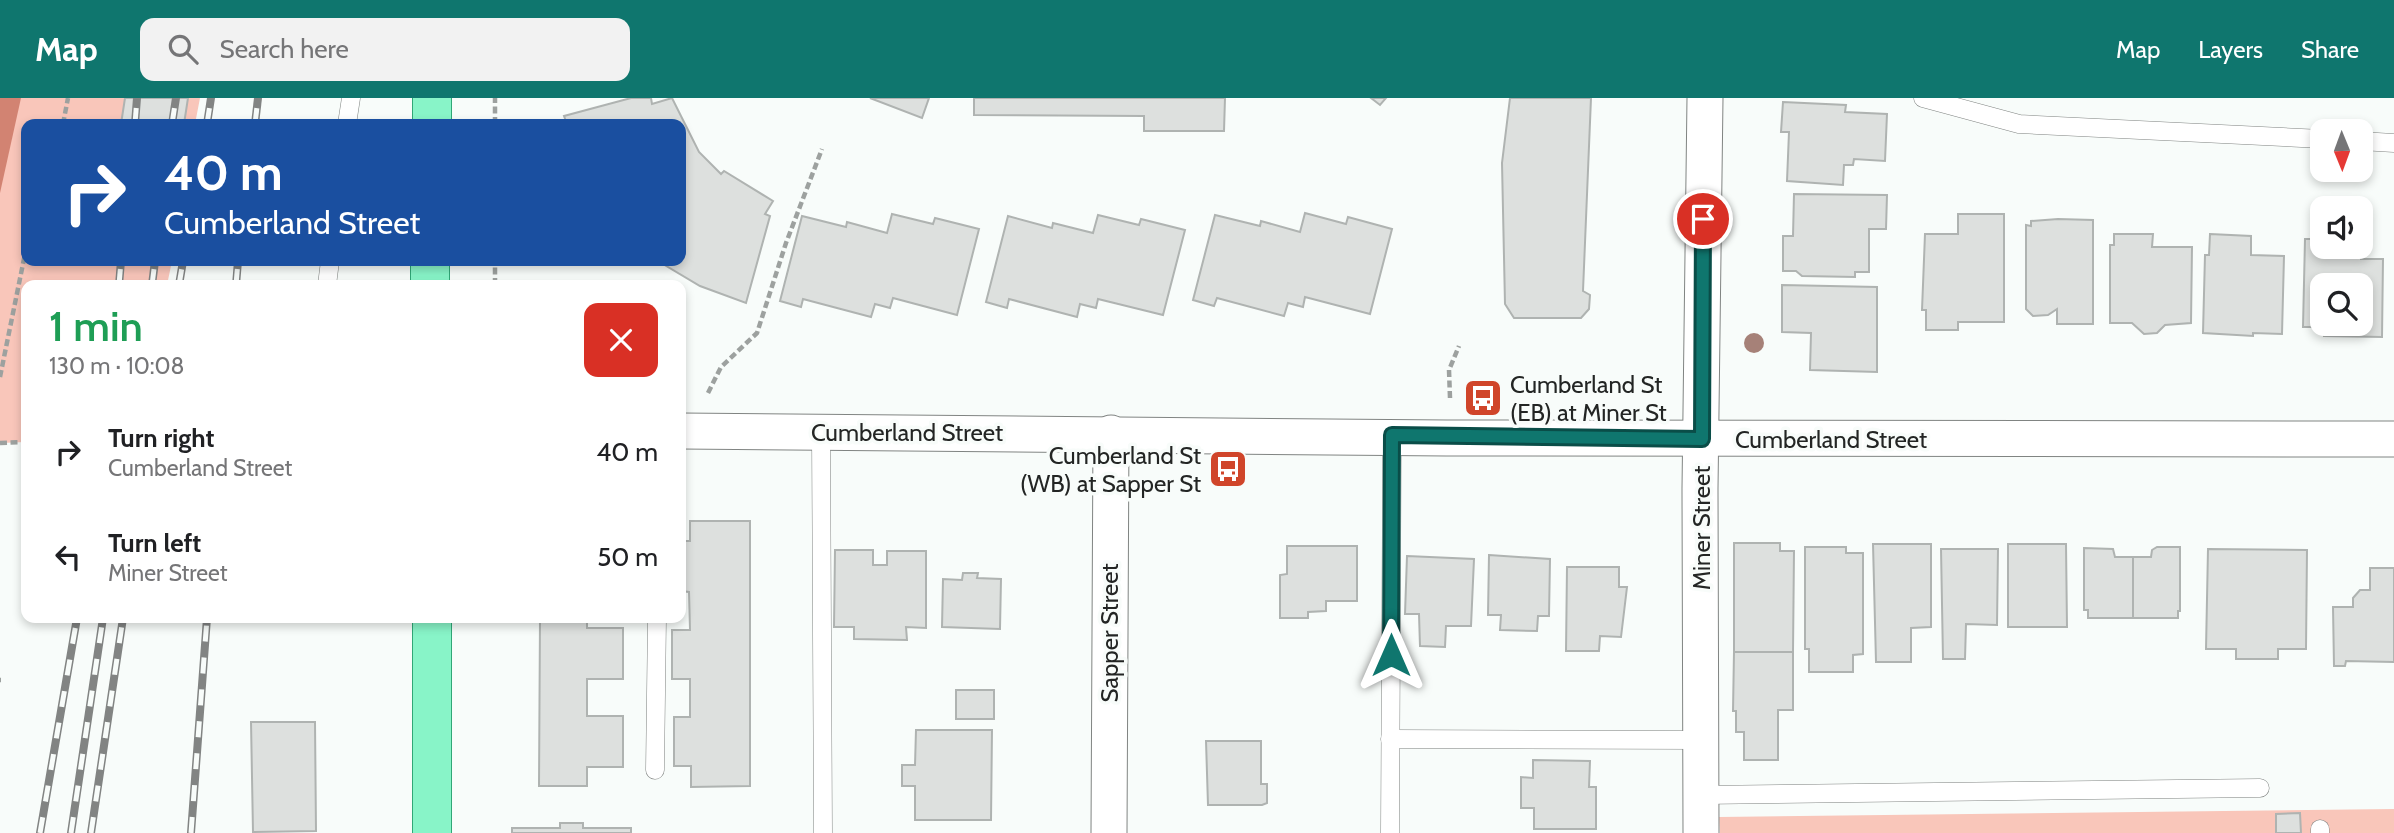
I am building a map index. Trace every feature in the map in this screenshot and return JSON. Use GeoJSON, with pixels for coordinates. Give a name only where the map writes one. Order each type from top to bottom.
{"type":"FeatureCollection","features":[{"type":"Feature","properties":{"kind":"main road"},"geometry":{"type":"LineString","coordinates":[[432,98],[432,119]]}},
{"type":"Feature","properties":{"kind":"main road"},"geometry":{"type":"LineString","coordinates":[[432,623],[432,833]]}},
{"type":"Feature","properties":{"kind":"street","name":"Miner Street"},"geometry":{"type":"LineString","coordinates":[[1701,833],[1706,98]]}},
{"type":"Feature","properties":{"kind":"street","name":"Cumberland Street"},"geometry":{"type":"LineString","coordinates":[[686,431],[1702,439],[2394,439]]}},
{"type":"Feature","properties":{"kind":"street","name":"Sapper Street"},"geometry":{"type":"LineString","coordinates":[[1109,833],[1111,433]]}},
{"type":"Feature","properties":{"kind":"lane"},"geometry":{"type":"LineString","coordinates":[[348,119],[351,98]]}},
{"type":"Feature","properties":{"kind":"lane"},"geometry":{"type":"LineString","coordinates":[[1923,98],[2019,124],[2310,138]]}},
{"type":"Feature","properties":{"kind":"lane"},"geometry":{"type":"LineString","coordinates":[[2373,141],[2394,142]]}},
{"type":"Feature","properties":{"kind":"lane"},"geometry":{"type":"LineString","coordinates":[[821,432],[822,833]]}},
{"type":"Feature","properties":{"kind":"lane"},"geometry":{"type":"LineString","coordinates":[[1390,833],[1392,435]]}},
{"type":"Feature","properties":{"kind":"lane"},"geometry":{"type":"LineString","coordinates":[[414,623],[432,668]]}},
{"type":"Feature","properties":{"kind":"lane"},"geometry":{"type":"LineString","coordinates":[[655,770],[657,623]]}},
{"type":"Feature","properties":{"kind":"lane"},"geometry":{"type":"LineString","coordinates":[[1390,739],[1702,740]]}},
{"type":"Feature","properties":{"kind":"lane"},"geometry":{"type":"LineString","coordinates":[[1701,795],[2260,788]]}},
{"type":"Feature","properties":{"kind":"path"},"geometry":{"type":"LineString","coordinates":[[64,119],[68,98]]}},
{"type":"Feature","properties":{"kind":"path"},"geometry":{"type":"LineString","coordinates":[[495,98],[495,119]]}},
{"type":"Feature","properties":{"kind":"path"},"geometry":{"type":"LineString","coordinates":[[707,398],[721,367],[757,333],[786,243],[822,149]]}},
{"type":"Feature","properties":{"kind":"path"},"geometry":{"type":"LineString","coordinates":[[0,377],[23,266]]}},
{"type":"Feature","properties":{"kind":"path"},"geometry":{"type":"LineString","coordinates":[[1450,398],[1449,370],[1459,346]]}},
{"type":"Feature","properties":{"kind":"path"},"geometry":{"type":"LineString","coordinates":[[0,443],[21,442]]}},
{"type":"Feature","properties":{"kind":"shaded area"},"geometry":{"type":"Polygon","coordinates":[[[0,98],[200,98],[196,119],[21,119],[21,266],[171,266],[168,280],[21,280],[21,442],[0,443],[0,98]]]}},
{"type":"Feature","properties":{"kind":"shaded area"},"geometry":{"type":"Polygon","coordinates":[[[0,98],[21,98],[0,193],[0,98]]]}},
{"type":"Feature","properties":{"kind":"shaded area"},"geometry":{"type":"Polygon","coordinates":[[[2394,809],[2394,833],[1720,833],[1719,817],[2394,809]]]}},
{"type":"Feature","properties":{"kind":"building"},"geometry":{"type":"Polygon","coordinates":[[[125,98],[188,98],[185,119],[122,119],[125,98]]]}},
{"type":"Feature","properties":{"kind":"building"},"geometry":{"type":"Polygon","coordinates":[[[631,98],[651,98],[652,104],[672,98],[682,119],[565,119],[564,116],[631,98]]]}},
{"type":"Feature","properties":{"kind":"building"},"geometry":{"type":"Polygon","coordinates":[[[870,98],[929,98],[922,118],[870,98]]]}},
{"type":"Feature","properties":{"kind":"building"},"geometry":{"type":"Polygon","coordinates":[[[974,98],[1225,98],[1224,131],[1144,131],[1144,116],[974,115],[974,98]]]}},
{"type":"Feature","properties":{"kind":"building"},"geometry":{"type":"Polygon","coordinates":[[[1371,98],[1386,98],[1380,105],[1371,98]]]}},
{"type":"Feature","properties":{"kind":"building"},"geometry":{"type":"Polygon","coordinates":[[[1510,98],[1591,98],[1583,291],[1590,295],[1589,309],[1581,318],[1514,318],[1505,304],[1502,163],[1510,98]]]}},
{"type":"Feature","properties":{"kind":"building"},"geometry":{"type":"Polygon","coordinates":[[[1783,102],[1846,105],[1845,112],[1887,114],[1885,161],[1854,159],[1853,165],[1844,165],[1843,185],[1787,181],[1789,132],[1781,132],[1783,102]]]}},
{"type":"Feature","properties":{"kind":"building"},"geometry":{"type":"Polygon","coordinates":[[[686,126],[699,152],[721,174],[724,171],[773,201],[765,214],[770,216],[746,303],[700,286],[666,266],[686,266],[686,126]]]}},
{"type":"Feature","properties":{"kind":"building"},"geometry":{"type":"Polygon","coordinates":[[[1794,194],[1887,195],[1886,229],[1869,229],[1869,272],[1855,272],[1855,277],[1802,276],[1796,271],[1783,271],[1783,236],[1793,236],[1794,194]]]}},
{"type":"Feature","properties":{"kind":"building"},"geometry":{"type":"Polygon","coordinates":[[[1305,213],[1346,224],[1348,217],[1392,229],[1370,314],[1305,297],[1303,307],[1288,303],[1284,316],[1217,298],[1214,306],[1193,300],[1215,215],[1260,226],[1261,221],[1300,232],[1305,213]]]}},
{"type":"Feature","properties":{"kind":"building"},"geometry":{"type":"Polygon","coordinates":[[[892,214],[933,224],[935,218],[979,229],[957,315],[893,298],[890,308],[875,304],[871,317],[803,299],[801,307],[780,301],[802,216],[846,227],[847,222],[887,233],[892,214]]]}},
{"type":"Feature","properties":{"kind":"building"},"geometry":{"type":"Polygon","coordinates":[[[1958,214],[2004,214],[2004,322],[1958,322],[1958,330],[1926,330],[1926,310],[1922,310],[1925,234],[1958,234],[1958,214]]]}},
{"type":"Feature","properties":{"kind":"building"},"geometry":{"type":"Polygon","coordinates":[[[1098,215],[1139,225],[1141,219],[1185,230],[1163,315],[1098,299],[1096,308],[1080,304],[1077,317],[1009,299],[1007,308],[986,302],[1008,216],[1052,228],[1053,223],[1093,233],[1098,215]]]}},
{"type":"Feature","properties":{"kind":"building"},"geometry":{"type":"Polygon","coordinates":[[[2093,220],[2093,324],[2057,324],[2057,309],[2048,315],[2033,316],[2026,309],[2026,225],[2031,226],[2031,221],[2093,220]]]}},
{"type":"Feature","properties":{"kind":"building"},"geometry":{"type":"Polygon","coordinates":[[[2114,234],[2153,234],[2152,247],[2192,247],[2191,323],[2165,325],[2157,333],[2144,334],[2132,323],[2110,323],[2110,245],[2114,245],[2114,234]]]}},
{"type":"Feature","properties":{"kind":"building"},"geometry":{"type":"Polygon","coordinates":[[[2210,234],[2251,236],[2251,255],[2284,256],[2282,334],[2253,333],[2253,336],[2203,333],[2205,255],[2209,255],[2210,234]]]}},
{"type":"Feature","properties":{"kind":"building"},"geometry":{"type":"Polygon","coordinates":[[[2305,239],[2310,239],[2310,259],[2383,259],[2382,337],[2324,336],[2373,336],[2373,273],[2310,273],[2310,327],[2303,327],[2305,239]]]}},
{"type":"Feature","properties":{"kind":"building"},"geometry":{"type":"Polygon","coordinates":[[[1782,285],[1877,287],[1877,372],[1810,370],[1811,333],[1782,332],[1782,285]]]}},
{"type":"Feature","properties":{"kind":"building"},"geometry":{"type":"Polygon","coordinates":[[[690,521],[750,521],[750,786],[691,787],[691,766],[674,766],[674,717],[690,717],[690,679],[672,679],[672,630],[690,630],[689,592],[686,592],[686,541],[690,541],[690,521]]]}},
{"type":"Feature","properties":{"kind":"building"},"geometry":{"type":"Polygon","coordinates":[[[1734,543],[1780,543],[1780,551],[1794,551],[1793,652],[1734,652],[1734,543]]]}},
{"type":"Feature","properties":{"kind":"building"},"geometry":{"type":"Polygon","coordinates":[[[1873,544],[1931,544],[1931,627],[1911,628],[1911,662],[1876,662],[1873,544]]]}},
{"type":"Feature","properties":{"kind":"building"},"geometry":{"type":"Polygon","coordinates":[[[2008,544],[2066,544],[2067,627],[2008,627],[2008,544]]]}},
{"type":"Feature","properties":{"kind":"building"},"geometry":{"type":"Polygon","coordinates":[[[1287,546],[1357,546],[1357,601],[1326,601],[1326,611],[1308,612],[1308,618],[1280,618],[1280,575],[1287,574],[1287,546]]]}},
{"type":"Feature","properties":{"kind":"building"},"geometry":{"type":"Polygon","coordinates":[[[1805,547],[1846,547],[1846,553],[1863,553],[1863,654],[1853,655],[1853,672],[1809,672],[1809,649],[1805,649],[1805,547]]]}},
{"type":"Feature","properties":{"kind":"building"},"geometry":{"type":"Polygon","coordinates":[[[2157,547],[2180,547],[2178,618],[2133,618],[2133,557],[2151,557],[2152,550],[2157,547]]]}},
{"type":"Feature","properties":{"kind":"building"},"geometry":{"type":"Polygon","coordinates":[[[2084,548],[2113,549],[2115,557],[2133,557],[2133,618],[2088,618],[2088,610],[2084,610],[2084,548]]]}},
{"type":"Feature","properties":{"kind":"building"},"geometry":{"type":"Polygon","coordinates":[[[1941,549],[1998,549],[1997,625],[1966,624],[1965,659],[1943,659],[1941,549]]]}},
{"type":"Feature","properties":{"kind":"building"},"geometry":{"type":"Polygon","coordinates":[[[2208,549],[2307,550],[2306,649],[2278,649],[2278,659],[2236,659],[2236,649],[2206,649],[2208,549]]]}},
{"type":"Feature","properties":{"kind":"building"},"geometry":{"type":"Polygon","coordinates":[[[835,550],[873,550],[873,565],[887,565],[887,551],[926,551],[926,628],[906,627],[907,640],[854,639],[854,627],[834,627],[835,550]]]}},
{"type":"Feature","properties":{"kind":"building"},"geometry":{"type":"Polygon","coordinates":[[[1489,555],[1550,559],[1549,616],[1538,616],[1537,631],[1500,630],[1501,615],[1488,615],[1489,555]]]}},
{"type":"Feature","properties":{"kind":"building"},"geometry":{"type":"Polygon","coordinates":[[[1407,556],[1474,559],[1471,626],[1446,626],[1445,647],[1420,646],[1419,614],[1405,614],[1407,556]]]}},
{"type":"Feature","properties":{"kind":"building"},"geometry":{"type":"Polygon","coordinates":[[[1567,567],[1619,567],[1619,587],[1627,587],[1621,637],[1600,636],[1599,651],[1566,651],[1567,567]]]}},
{"type":"Feature","properties":{"kind":"building"},"geometry":{"type":"Polygon","coordinates":[[[2370,568],[2394,568],[2394,662],[2346,661],[2345,666],[2334,666],[2333,607],[2353,607],[2353,598],[2360,590],[2370,590],[2370,568]]]}},
{"type":"Feature","properties":{"kind":"building"},"geometry":{"type":"Polygon","coordinates":[[[963,573],[978,573],[977,578],[1001,579],[1000,629],[942,627],[943,579],[962,580],[963,573]]]}},
{"type":"Feature","properties":{"kind":"building"},"geometry":{"type":"Polygon","coordinates":[[[540,623],[587,623],[587,628],[623,628],[623,679],[587,679],[587,716],[623,716],[623,767],[587,767],[587,786],[539,786],[540,623]]]}},
{"type":"Feature","properties":{"kind":"building"},"geometry":{"type":"Polygon","coordinates":[[[1734,652],[1793,652],[1793,710],[1778,710],[1778,760],[1744,760],[1744,732],[1736,732],[1736,711],[1733,711],[1734,652]]]}},
{"type":"Feature","properties":{"kind":"building"},"geometry":{"type":"Polygon","coordinates":[[[956,690],[994,690],[994,719],[956,719],[956,690]]]}},
{"type":"Feature","properties":{"kind":"building"},"geometry":{"type":"Polygon","coordinates":[[[251,722],[315,722],[316,831],[253,832],[251,722]]]}},
{"type":"Feature","properties":{"kind":"building"},"geometry":{"type":"Polygon","coordinates":[[[916,730],[992,730],[991,820],[915,820],[915,786],[902,786],[902,765],[915,765],[916,730]]]}},
{"type":"Feature","properties":{"kind":"building"},"geometry":{"type":"Polygon","coordinates":[[[1206,741],[1261,741],[1261,784],[1267,784],[1267,803],[1208,805],[1206,741]]]}},
{"type":"Feature","properties":{"kind":"building"},"geometry":{"type":"Polygon","coordinates":[[[1533,760],[1590,761],[1589,787],[1596,787],[1596,829],[1534,829],[1534,808],[1521,808],[1521,777],[1533,778],[1533,760]]]}},
{"type":"Feature","properties":{"kind":"building"},"geometry":{"type":"Polygon","coordinates":[[[2300,813],[2301,833],[2276,833],[2276,814],[2300,813]]]}},
{"type":"Feature","properties":{"kind":"building"},"geometry":{"type":"Polygon","coordinates":[[[560,823],[583,823],[583,828],[631,828],[631,833],[512,833],[512,828],[560,828],[560,823]]]}},
{"type":"Feature","properties":{"kind":"railway"},"geometry":{"type":"LineString","coordinates":[[135,119],[137,98]]}},
{"type":"Feature","properties":{"kind":"railway"},"geometry":{"type":"LineString","coordinates":[[173,119],[176,98]]}},
{"type":"Feature","properties":{"kind":"railway"},"geometry":{"type":"LineString","coordinates":[[208,119],[211,98]]}},
{"type":"Feature","properties":{"kind":"railway"},"geometry":{"type":"LineString","coordinates":[[256,119],[258,98]]}},
{"type":"Feature","properties":{"kind":"railway"},"geometry":{"type":"LineString","coordinates":[[119,280],[121,266]]}},
{"type":"Feature","properties":{"kind":"railway"},"geometry":{"type":"LineString","coordinates":[[153,280],[154,266]]}},
{"type":"Feature","properties":{"kind":"railway"},"geometry":{"type":"LineString","coordinates":[[180,280],[182,266]]}},
{"type":"Feature","properties":{"kind":"railway"},"geometry":{"type":"LineString","coordinates":[[236,280],[238,266]]}},
{"type":"Feature","properties":{"kind":"railway"},"geometry":{"type":"LineString","coordinates":[[40,833],[76,623]]}},
{"type":"Feature","properties":{"kind":"railway"},"geometry":{"type":"LineString","coordinates":[[71,833],[102,623]]}},
{"type":"Feature","properties":{"kind":"railway"},"geometry":{"type":"LineString","coordinates":[[91,833],[122,623]]}},
{"type":"Feature","properties":{"kind":"railway"},"geometry":{"type":"LineString","coordinates":[[191,833],[207,623]]}},
{"type":"Feature","properties":{"kind":"place","name":"Cumberland St (EB) at Miner St"},"geometry":{"type":"Point","coordinates":[1483,398]}},
{"type":"Feature","properties":{"kind":"place","name":"Cumberland St (WB) at Sapper St"},"geometry":{"type":"Point","coordinates":[1228,469]}},
{"type":"Feature","properties":{"kind":"route"},"geometry":{"type":"LineString","coordinates":[[1391,655],[1392,435],[1447,438],[1702,439],[1703,219]]}}]}
